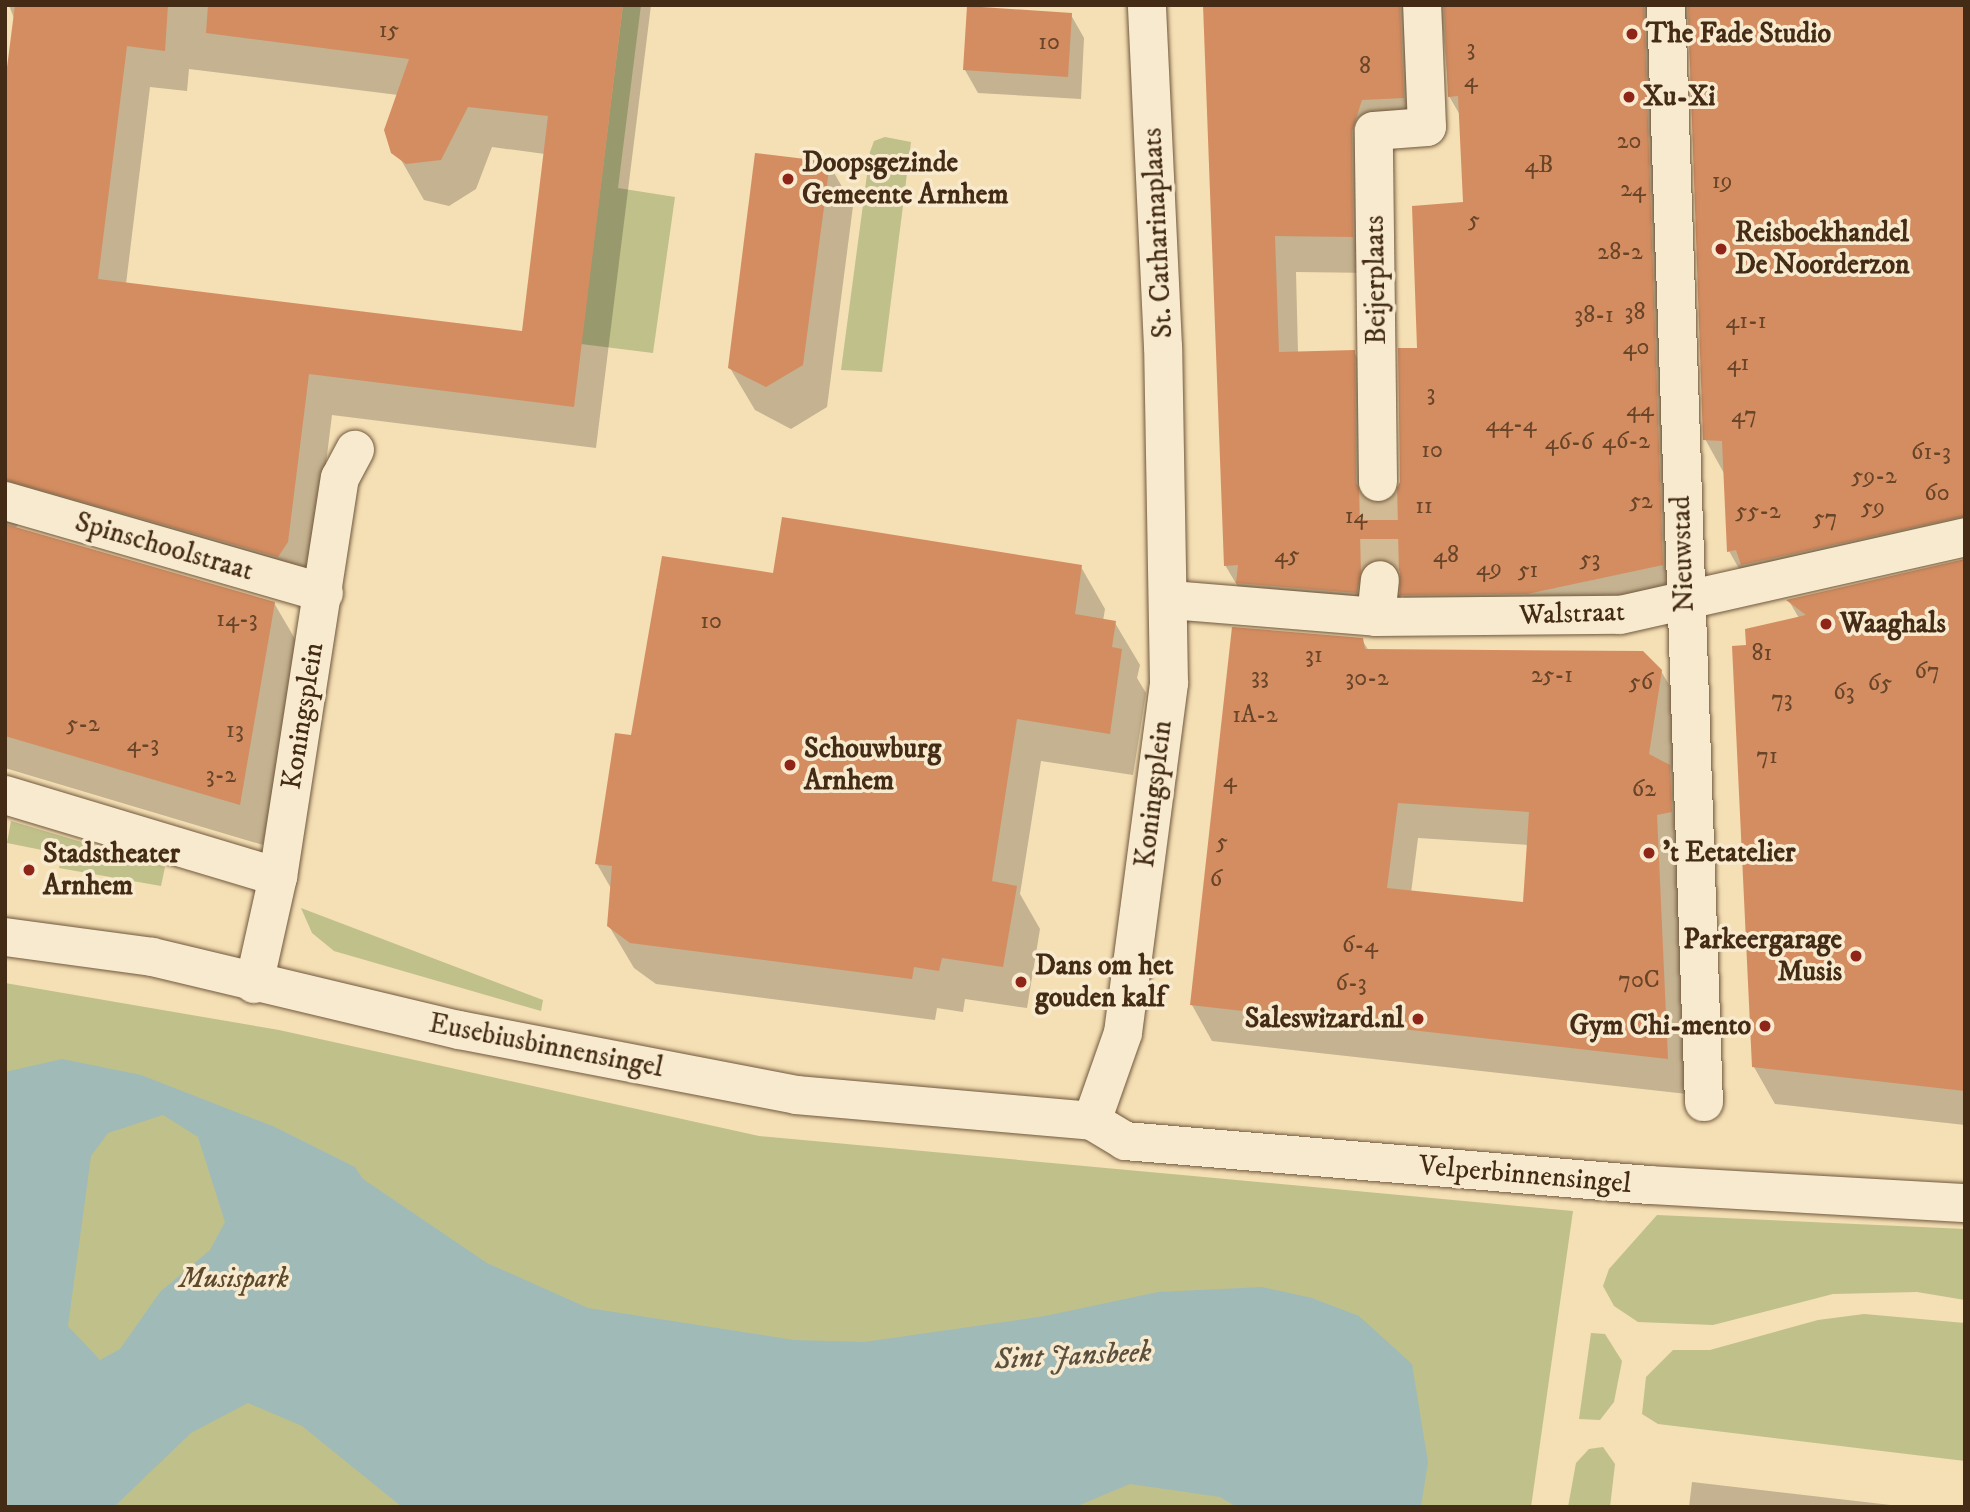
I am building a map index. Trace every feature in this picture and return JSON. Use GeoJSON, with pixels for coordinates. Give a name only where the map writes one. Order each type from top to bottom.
{"type":"FeatureCollection","features":[{"type":"Feature","properties":{"kind":"street","name":"St. Catharinaplaats"},"geometry":{"type":"LineString","coordinates":[[1147,5],[1166,461]]}},
{"type":"Feature","properties":{"kind":"street","name":"Beijerplaats"},"geometry":{"type":"LineString","coordinates":[[1378,482],[1374,131],[1427,127],[1422,5]]}},
{"type":"Feature","properties":{"kind":"street","name":"Nieuwstad"},"geometry":{"type":"LineString","coordinates":[[1666,5],[1684,603],[1695,710],[1704,1102]]}},
{"type":"Feature","properties":{"kind":"street","name":"Koningsplein"},"geometry":{"type":"LineString","coordinates":[[254,984],[278,877],[340,478],[355,450]]}},
{"type":"Feature","properties":{"kind":"street","name":"Koningsplein"},"geometry":{"type":"LineString","coordinates":[[1092,1121],[1123,1032],[1169,683],[1171,600],[1166,461]]}},
{"type":"Feature","properties":{"kind":"street","name":"Spinschoolstraat"},"geometry":{"type":"LineString","coordinates":[[5,501],[324,593]]}},
{"type":"Feature","properties":{"kind":"street","name":"Walstraat"},"geometry":{"type":"LineString","coordinates":[[1171,600],[1376,617],[1620,615],[1684,603],[1965,537]]}},
{"type":"Feature","properties":{"kind":"street"},"geometry":{"type":"LineString","coordinates":[[1376,617],[1380,580]]}},
{"type":"Feature","properties":{"kind":"street"},"geometry":{"type":"LineString","coordinates":[[5,795],[278,877]]}},
{"type":"Feature","properties":{"kind":"street","name":"Eusebiusbinnensingel"},"geometry":{"type":"LineString","coordinates":[[5,937],[152,957],[254,984],[796,1095],[1092,1121]]}},
{"type":"Feature","properties":{"kind":"street","name":"Velperbinnensingel"},"geometry":{"type":"LineString","coordinates":[[1092,1121],[1125,1141],[1649,1185],[1965,1203]]}},
{"type":"Feature","properties":{"kind":"green space"},"geometry":{"type":"Polygon","coordinates":[[[623,5],[641,5],[618,188],[675,197],[653,353],[581,344],[623,5]]]}},
{"type":"Feature","properties":{"kind":"green space"},"geometry":{"type":"Polygon","coordinates":[[[885,137],[911,142],[882,372],[841,370],[870,152],[874,141],[885,137]]]}},
{"type":"Feature","properties":{"kind":"green space"},"geometry":{"type":"Polygon","coordinates":[[[11,821],[165,867],[161,886],[59,868],[62,854],[7,843],[11,821]]]}},
{"type":"Feature","properties":{"kind":"green space"},"geometry":{"type":"Polygon","coordinates":[[[301,908],[543,1000],[541,1011],[334,951],[312,933],[301,908]]]}},
{"type":"Feature","properties":{"kind":"green space","name":"Musispark"},"geometry":{"type":"Polygon","coordinates":[[[5,983],[279,1030],[759,1136],[1573,1211],[1531,1507],[5,1507],[5,983]]]}},
{"type":"Feature","properties":{"kind":"green space"},"geometry":{"type":"Polygon","coordinates":[[[1657,1215],[1965,1229],[1965,1300],[1917,1292],[1833,1294],[1713,1325],[1638,1322],[1614,1306],[1603,1286],[1609,1269],[1657,1215]]]}},
{"type":"Feature","properties":{"kind":"green space"},"geometry":{"type":"Polygon","coordinates":[[[1864,1314],[1965,1323],[1965,1461],[1658,1424],[1642,1414],[1646,1377],[1673,1350],[1710,1350],[1818,1320],[1864,1314]]]}},
{"type":"Feature","properties":{"kind":"green space"},"geometry":{"type":"Polygon","coordinates":[[[1591,1333],[1605,1334],[1622,1361],[1614,1402],[1600,1420],[1579,1419],[1591,1333]]]}},
{"type":"Feature","properties":{"kind":"green space"},"geometry":{"type":"Polygon","coordinates":[[[1603,1447],[1615,1464],[1610,1507],[1568,1507],[1576,1463],[1589,1449],[1603,1447]]]}},
{"type":"Feature","properties":{"kind":"water","name":"Sint Jansbeek"},"geometry":{"type":"Polygon","coordinates":[[[62,1059],[141,1075],[275,1127],[355,1167],[363,1179],[487,1263],[588,1308],[794,1340],[864,1342],[1045,1316],[1158,1292],[1262,1287],[1312,1298],[1359,1316],[1412,1364],[1428,1462],[1421,1507],[1237,1507],[1220,1497],[1130,1484],[1075,1507],[402,1507],[302,1426],[248,1403],[191,1433],[114,1507],[5,1507],[5,1072],[62,1059]],[[163,1115],[108,1133],[91,1156],[68,1326],[100,1360],[120,1349],[160,1292],[210,1250],[225,1222],[198,1137],[163,1115]]]}},
{"type":"Feature","properties":{"kind":"building"},"geometry":{"type":"Polygon","coordinates":[[[15,5],[168,5],[165,51],[127,46],[98,279],[522,331],[548,116],[468,107],[441,160],[406,164],[391,153],[384,130],[409,59],[206,33],[208,5],[623,5],[574,407],[309,374],[288,542],[278,557],[5,480],[5,83],[15,5]]]}},
{"type":"Feature","properties":{"kind":"building"},"geometry":{"type":"Polygon","coordinates":[[[1203,5],[1400,5],[1404,98],[1362,100],[1352,131],[1353,237],[1275,236],[1279,352],[1355,350],[1356,483],[1367,501],[1378,504],[1390,500],[1400,482],[1398,348],[1417,348],[1412,206],[1463,202],[1458,96],[1448,97],[1444,5],[1644,5],[1663,565],[1527,594],[1400,595],[1400,571],[1382,558],[1362,568],[1357,593],[1236,583],[1238,565],[1224,566],[1203,5]]]}},
{"type":"Feature","properties":{"kind":"building"},"geometry":{"type":"Polygon","coordinates":[[[1688,5],[1965,5],[1965,516],[1741,565],[1736,550],[1727,552],[1722,441],[1703,440],[1688,5]]]}},
{"type":"Feature","properties":{"kind":"building"},"geometry":{"type":"Polygon","coordinates":[[[967,6],[1072,13],[1068,77],[963,70],[967,6]]]}},
{"type":"Feature","properties":{"kind":"building"},"geometry":{"type":"Polygon","coordinates":[[[755,153],[830,162],[803,365],[766,387],[728,368],[755,153]]]}},
{"type":"Feature","properties":{"kind":"building"},"geometry":{"type":"Polygon","coordinates":[[[782,517],[1082,565],[1075,614],[1116,621],[1112,647],[1122,649],[1110,734],[1017,719],[992,881],[1017,886],[1003,967],[942,958],[939,971],[914,967],[912,979],[630,943],[607,926],[612,866],[595,864],[615,733],[631,735],[662,556],[773,573],[782,517]]]}},
{"type":"Feature","properties":{"kind":"building"},"geometry":{"type":"Polygon","coordinates":[[[5,524],[275,602],[240,805],[5,736],[5,524]]]}},
{"type":"Feature","properties":{"kind":"building"},"geometry":{"type":"Polygon","coordinates":[[[1965,559],[1965,1091],[1752,1067],[1732,646],[1746,645],[1745,629],[1806,615],[1786,600],[1965,559]]]}},
{"type":"Feature","properties":{"kind":"building"},"geometry":{"type":"Polygon","coordinates":[[[1232,627],[1363,638],[1365,649],[1643,651],[1662,670],[1649,754],[1670,765],[1672,812],[1657,815],[1668,1059],[1190,1005],[1232,627]],[[1398,803],[1387,888],[1523,902],[1529,812],[1398,803]]]}},
{"type":"Feature","properties":{"kind":"tunnel"},"geometry":{"type":"LineString","coordinates":[[1378,482],[1380,580]]}},
{"type":"Feature","properties":{"kind":"place","name":"The Fade Studio"},"geometry":{"type":"Point","coordinates":[1632,34]}},
{"type":"Feature","properties":{"kind":"place","name":"Xu-Xi"},"geometry":{"type":"Point","coordinates":[1629,97]}},
{"type":"Feature","properties":{"kind":"place","name":"Doopsgezinde Gemeente Arnhem"},"geometry":{"type":"Point","coordinates":[788,179]}},
{"type":"Feature","properties":{"kind":"place","name":"Reisboekhandel De Noorderzon"},"geometry":{"type":"Point","coordinates":[1721,249]}},
{"type":"Feature","properties":{"kind":"place","name":"Waaghals"},"geometry":{"type":"Point","coordinates":[1826,624]}},
{"type":"Feature","properties":{"kind":"place","name":"Schouwburg Arnhem"},"geometry":{"type":"Point","coordinates":[790,765]}},
{"type":"Feature","properties":{"kind":"place","name":"'t Eetatelier"},"geometry":{"type":"Point","coordinates":[1649,853]}},
{"type":"Feature","properties":{"kind":"place","name":"Stadstheater Arnhem"},"geometry":{"type":"Point","coordinates":[29,870]}},
{"type":"Feature","properties":{"kind":"place","name":"Parkeergarage Musis"},"geometry":{"type":"Point","coordinates":[1856,956]}},
{"type":"Feature","properties":{"kind":"place","name":"Dans om het gouden kalf"},"geometry":{"type":"Point","coordinates":[1021,982]}},
{"type":"Feature","properties":{"kind":"place","name":"Saleswizard.nl"},"geometry":{"type":"Point","coordinates":[1418,1019]}},
{"type":"Feature","properties":{"kind":"place","name":"Gym Chi-mento"},"geometry":{"type":"Point","coordinates":[1765,1026]}}]}
